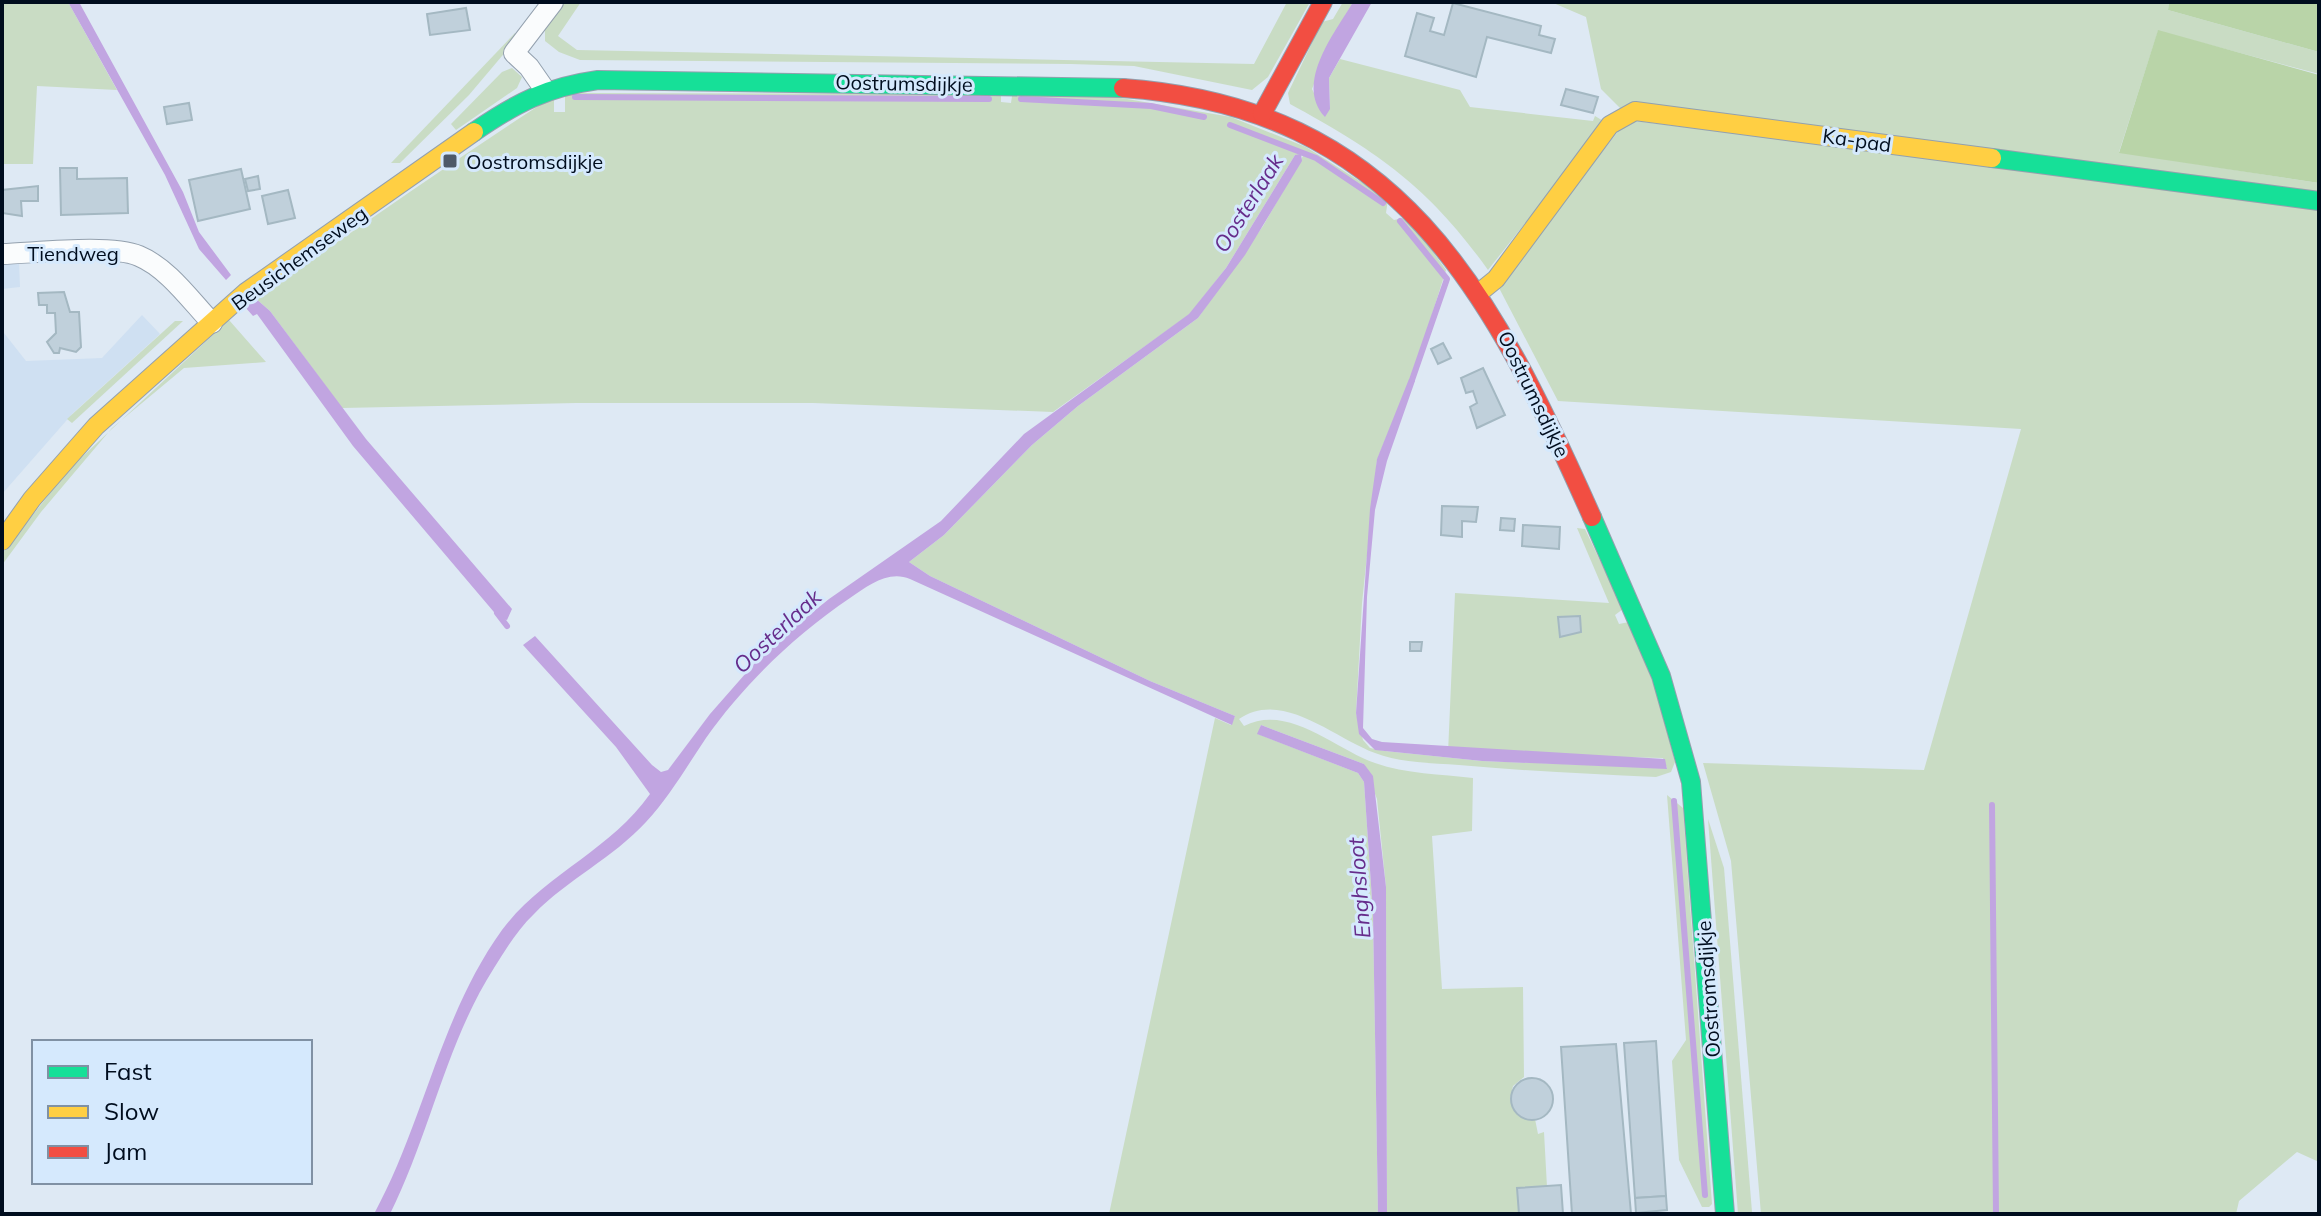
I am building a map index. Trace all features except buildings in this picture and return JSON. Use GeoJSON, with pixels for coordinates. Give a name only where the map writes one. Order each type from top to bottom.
{"type":"FeatureCollection","features":[{"type":"Feature","properties":{"kind":"street"},"geometry":{"type":"LineString","coordinates":[[545,90],[514,53],[553,2]]}},
{"type":"Feature","properties":{"kind":"street"},"geometry":{"type":"LineString","coordinates":[[1262,114],[1323,2]]}},
{"type":"Feature","properties":{"kind":"street","name":"Oostrumsdijkje"},"geometry":{"type":"LineString","coordinates":[[545,90],[598,80],[1098,86],[1194,97],[1262,114],[1329,147],[1389,188],[1443,242],[1480,292],[1535,390],[1649,646],[1670,697],[1688,765]]}},
{"type":"Feature","properties":{"kind":"street","name":"Beusichemseweg"},"geometry":{"type":"LineString","coordinates":[[2,541],[32,499],[96,426],[246,292],[480,125],[545,90]]}},
{"type":"Feature","properties":{"kind":"street","name":"Ka-pad"},"geometry":{"type":"LineString","coordinates":[[1480,292],[1496,279],[1610,125],[1635,111],[2319,201]]}},
{"type":"Feature","properties":{"kind":"street","name":"Tiendweg"},"geometry":{"type":"LineString","coordinates":[[2,254],[112,251],[141,257],[179,287],[212,323]]}},
{"type":"Feature","properties":{"kind":"street","name":"Oostromsdijkje"},"geometry":{"type":"LineString","coordinates":[[1688,765],[1725,1214]]}},
{"type":"Feature","properties":{"kind":"shaded area"},"geometry":{"type":"Polygon","coordinates":[[[68,2],[79,2],[183,192],[199,232],[231,275],[226,280],[199,249],[165,175],[68,2]]]}},
{"type":"Feature","properties":{"kind":"shaded area"},"geometry":{"type":"Polygon","coordinates":[[[1353,2],[1372,2],[1329,78],[1330,109],[1325,117],[1317,104],[1315,74],[1328,43],[1353,2]]]}},
{"type":"Feature","properties":{"kind":"shaded area"},"geometry":{"type":"Polygon","coordinates":[[[1301,154],[1302,161],[1245,255],[1198,318],[1078,406],[1032,445],[944,535],[909,562],[930,576],[1150,681],[1235,716],[1232,725],[910,579],[894,576],[871,584],[830,612],[772,662],[721,718],[646,822],[619,847],[547,901],[517,933],[477,997],[463,1027],[390,1214],[374,1214],[406,1143],[447,1033],[481,963],[502,930],[537,894],[616,832],[650,794],[616,747],[523,645],[535,636],[652,765],[661,772],[668,770],[710,714],[768,648],[829,599],[941,521],[1024,434],[1189,314],[1226,268],[1295,155],[1301,154]]]}},
{"type":"Feature","properties":{"kind":"shaded area"},"geometry":{"type":"Polygon","coordinates":[[[2,261],[19,261],[20,287],[2,289],[2,261]]]}},
{"type":"Feature","properties":{"kind":"shaded area"},"geometry":{"type":"Polygon","coordinates":[[[2,289],[4,333],[26,361],[102,358],[142,315],[160,334],[73,413],[2,494],[2,289]]]}},
{"type":"Feature","properties":{"kind":"shaded area"},"geometry":{"type":"Polygon","coordinates":[[[255,298],[270,311],[366,439],[512,609],[507,620],[499,618],[353,446],[257,314],[253,316],[245,307],[255,298]]]}},
{"type":"Feature","properties":{"kind":"shaded area"},"geometry":{"type":"Polygon","coordinates":[[[1409,379],[1415,381],[1387,461],[1375,510],[1367,597],[1363,728],[1372,739],[1382,742],[1665,759],[1667,769],[1482,761],[1375,750],[1359,734],[1356,713],[1370,509],[1377,459],[1409,379]]]}},
{"type":"Feature","properties":{"kind":"shaded area"},"geometry":{"type":"Polygon","coordinates":[[[1261,725],[1364,764],[1373,776],[1386,887],[1387,1214],[1378,1214],[1373,914],[1364,782],[1358,773],[1257,734],[1261,725]]]}},
{"type":"Feature","properties":{"kind":"green space"},"geometry":{"type":"Polygon","coordinates":[[[2,2],[68,2],[117,90],[37,86],[33,164],[2,164],[2,2]]]}},
{"type":"Feature","properties":{"kind":"green space"},"geometry":{"type":"Polygon","coordinates":[[[564,2],[581,2],[558,36],[577,50],[1254,64],[1287,2],[1310,2],[1268,77],[1252,90],[1134,66],[580,60],[559,52],[545,41],[545,27],[564,2]]]}},
{"type":"Feature","properties":{"kind":"green space"},"geometry":{"type":"Polygon","coordinates":[[[1343,2],[1353,2],[1330,42],[1312,89],[1325,116],[1330,106],[1329,78],[1340,59],[1460,90],[1470,107],[1593,121],[1595,116],[1605,122],[1488,270],[1445,216],[1400,174],[1350,139],[1290,104],[1288,93],[1322,22],[1333,19],[1343,2]]]}},
{"type":"Feature","properties":{"kind":"green space"},"geometry":{"type":"Polygon","coordinates":[[[1551,2],[2169,2],[2168,10],[2319,52],[2319,74],[2158,31],[2119,152],[2319,183],[2319,196],[1621,109],[1601,89],[1586,17],[1551,2]]]}},
{"type":"Feature","properties":{"kind":"green space"},"geometry":{"type":"Polygon","coordinates":[[[2169,2],[2319,2],[2319,52],[2168,10],[2169,2]]]}},
{"type":"Feature","properties":{"kind":"green space"},"geometry":{"type":"Polygon","coordinates":[[[2158,30],[2319,75],[2319,183],[2119,153],[2158,30]]]}},
{"type":"Feature","properties":{"kind":"green space"},"geometry":{"type":"Polygon","coordinates":[[[515,33],[519,36],[469,95],[400,163],[391,163],[515,33]]]}},
{"type":"Feature","properties":{"kind":"green space"},"geometry":{"type":"Polygon","coordinates":[[[512,68],[522,77],[517,88],[456,130],[451,124],[502,72],[512,68]]]}},
{"type":"Feature","properties":{"kind":"green space"},"geometry":{"type":"Polygon","coordinates":[[[565,93],[1001,94],[1001,102],[1011,103],[1012,96],[1104,95],[1231,117],[1306,147],[1388,199],[1386,213],[1394,220],[1408,217],[1446,270],[1417,362],[1377,460],[1362,603],[1356,713],[1363,740],[1370,748],[1385,751],[1482,761],[1667,768],[1663,758],[1448,753],[1455,593],[1609,603],[1577,528],[1585,529],[1623,609],[1615,615],[1619,624],[1629,622],[1655,688],[1675,762],[1671,772],[1656,777],[1417,762],[1375,753],[1290,713],[1256,711],[1239,719],[1244,726],[1261,720],[1294,724],[1387,767],[1473,778],[1472,831],[1432,836],[1442,989],[1523,987],[1524,1077],[1513,1086],[1510,1099],[1521,1116],[1535,1119],[1538,1134],[1544,1132],[1547,1187],[1520,1214],[1387,1214],[1386,887],[1377,799],[1364,764],[1261,725],[1258,734],[1358,773],[1364,782],[1373,914],[1378,1214],[1109,1214],[1215,718],[1231,725],[1235,716],[1150,681],[930,576],[909,562],[944,535],[1032,445],[1078,406],[1198,318],[1263,226],[1303,156],[1295,155],[1226,268],[1190,314],[1053,412],[813,403],[576,403],[342,408],[270,311],[255,298],[554,96],[554,112],[565,112],[565,93]]]}},
{"type":"Feature","properties":{"kind":"green space"},"geometry":{"type":"Polygon","coordinates":[[[1627,120],[2319,206],[2319,1162],[2297,1152],[2239,1201],[2236,1214],[1761,1214],[1731,861],[1703,763],[1924,770],[2021,429],[1558,401],[1498,286],[1627,120]]]}},
{"type":"Feature","properties":{"kind":"green space"},"geometry":{"type":"Polygon","coordinates":[[[229,320],[266,362],[184,368],[121,420],[229,320]]]}},
{"type":"Feature","properties":{"kind":"green space"},"geometry":{"type":"Polygon","coordinates":[[[175,321],[183,321],[72,423],[67,419],[175,321]]]}},
{"type":"Feature","properties":{"kind":"green space"},"geometry":{"type":"Polygon","coordinates":[[[108,432],[41,512],[2,565],[2,554],[70,468],[108,432]]]}},
{"type":"Feature","properties":{"kind":"green space"},"geometry":{"type":"Polygon","coordinates":[[[1667,795],[1683,808],[1712,1204],[1709,1207],[1702,1207],[1679,1160],[1672,1061],[1686,1040],[1667,795]]]}},
{"type":"Feature","properties":{"kind":"green space"},"geometry":{"type":"Polygon","coordinates":[[[1708,819],[1724,868],[1752,1212],[1738,1214],[1708,819]]]}},
{"type":"Feature","properties":{"kind":"waterway"},"geometry":{"type":"LineString","coordinates":[[575,97],[989,99]]}},
{"type":"Feature","properties":{"kind":"waterway"},"geometry":{"type":"LineString","coordinates":[[1021,99],[1151,106],[1204,117]]}},
{"type":"Feature","properties":{"kind":"waterway","name":"Oosterlaak"},"geometry":{"type":"LineString","coordinates":[[1230,125],[1316,158],[1383,203]]}},
{"type":"Feature","properties":{"kind":"waterway"},"geometry":{"type":"LineString","coordinates":[[1400,221],[1447,279],[1412,380]]}},
{"type":"Feature","properties":{"kind":"waterway"},"geometry":{"type":"LineString","coordinates":[[497,613],[507,626]]}},
{"type":"Feature","properties":{"kind":"waterway"},"geometry":{"type":"LineString","coordinates":[[1674,801],[1705,1195]]}},
{"type":"Feature","properties":{"kind":"waterway"},"geometry":{"type":"LineString","coordinates":[[1992,805],[1996,1214]]}},
{"type":"Feature","properties":{"kind":"traffic: fast"},"geometry":{"type":"LineString","coordinates":[[474,132],[533,98],[563,87],[598,80],[1123,88]]}},
{"type":"Feature","properties":{"kind":"traffic: fast"},"geometry":{"type":"LineString","coordinates":[[1992,158],[2319,201]]}},
{"type":"Feature","properties":{"kind":"traffic: fast"},"geometry":{"type":"LineString","coordinates":[[1592,517],[1661,676],[1691,782],[1725,1214]]}},
{"type":"Feature","properties":{"kind":"traffic: slow"},"geometry":{"type":"LineString","coordinates":[[1480,292],[1496,279],[1610,125],[1635,111],[1992,158]]}},
{"type":"Feature","properties":{"kind":"traffic: slow"},"geometry":{"type":"LineString","coordinates":[[2,541],[32,499],[96,426],[246,292],[474,132]]}},
{"type":"Feature","properties":{"kind":"traffic: jam"},"geometry":{"type":"LineString","coordinates":[[1262,114],[1323,2]]}},
{"type":"Feature","properties":{"kind":"traffic: jam"},"geometry":{"type":"LineString","coordinates":[[1123,88],[1218,103],[1298,132],[1366,173],[1423,225],[1472,287],[1515,357],[1592,517]]}},
{"type":"Feature","properties":{"kind":"place","name":"Oostromsdijkje"},"geometry":{"type":"Point","coordinates":[450,161]}},
{"type":"Feature","properties":{"kind":"water label","name":"Enghsloot"},"geometry":{"type":"Point","coordinates":[1359,888]}}]}
